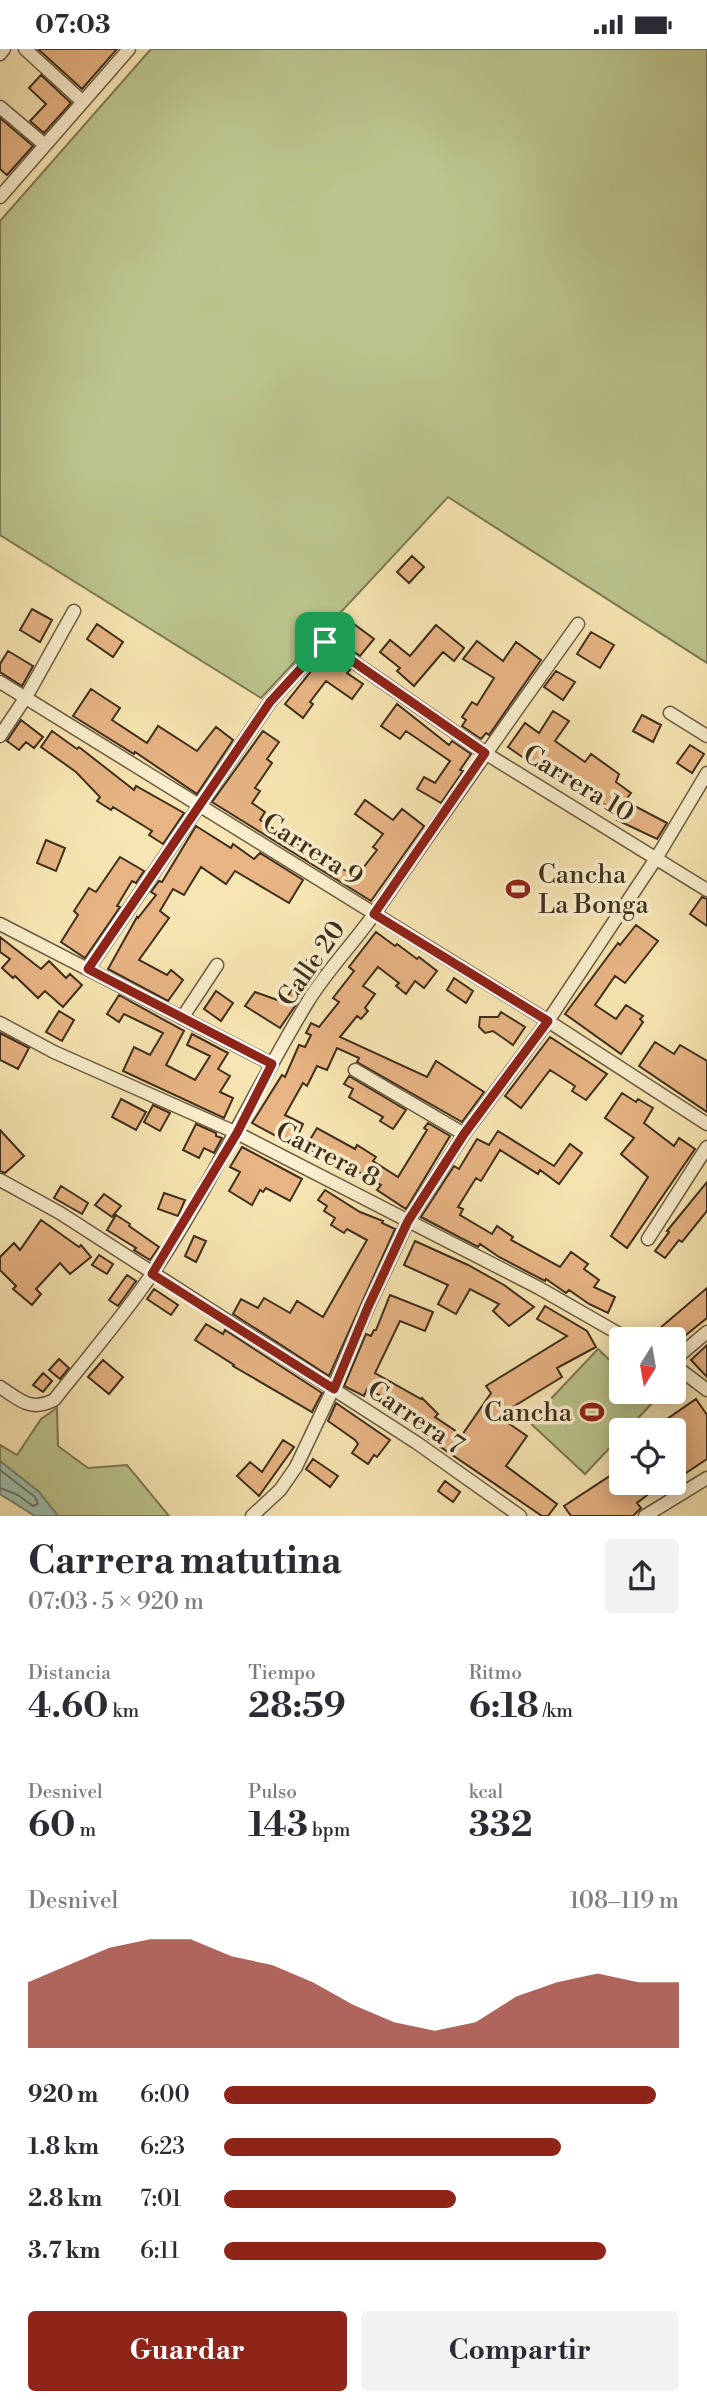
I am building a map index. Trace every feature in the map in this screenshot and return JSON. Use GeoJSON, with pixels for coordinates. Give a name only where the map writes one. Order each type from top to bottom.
{"type":"FeatureCollection","features":[{"type":"Feature","properties":{"kind":"street"},"geometry":{"type":"LineString","coordinates":[[0,54],[4,49]]}},
{"type":"Feature","properties":{"kind":"street"},"geometry":{"type":"LineString","coordinates":[[25,49],[83,102]]}},
{"type":"Feature","properties":{"kind":"street"},"geometry":{"type":"LineString","coordinates":[[0,197],[83,102],[120,52]]}},
{"type":"Feature","properties":{"kind":"street"},"geometry":{"type":"LineString","coordinates":[[0,107],[45,145]]}},
{"type":"Feature","properties":{"kind":"street"},"geometry":{"type":"LineString","coordinates":[[0,736],[26,697],[74,611]]}},
{"type":"Feature","properties":{"kind":"street","name":"Calle 20"},"geometry":{"type":"LineString","coordinates":[[0,1387],[26,1404],[42,1406],[54,1400],[152,1274],[237,1133],[309,1000],[374,914],[578,624]]}},
{"type":"Feature","properties":{"kind":"street","name":"Carrera 10"},"geometry":{"type":"LineString","coordinates":[[200,807],[270,702],[325,642],[485,753],[707,890]]}},
{"type":"Feature","properties":{"kind":"street","name":"Carrera 9"},"geometry":{"type":"LineString","coordinates":[[0,682],[548,1021],[707,1123]]}},
{"type":"Feature","properties":{"kind":"street"},"geometry":{"type":"LineString","coordinates":[[670,713],[707,736]]}},
{"type":"Feature","properties":{"kind":"street"},"geometry":{"type":"LineString","coordinates":[[252,1516],[280,1490],[296,1467],[334,1389],[408,1221],[464,1134],[548,1021],[657,857],[707,773]]}},
{"type":"Feature","properties":{"kind":"street"},"geometry":{"type":"LineString","coordinates":[[88,969],[200,807]]}},
{"type":"Feature","properties":{"kind":"street"},"geometry":{"type":"LineString","coordinates":[[0,924],[272,1064]]}},
{"type":"Feature","properties":{"kind":"street"},"geometry":{"type":"LineString","coordinates":[[182,1018],[217,965]]}},
{"type":"Feature","properties":{"kind":"street","name":"Carrera 8"},"geometry":{"type":"LineString","coordinates":[[0,1023],[54,1052],[237,1133],[539,1288],[609,1328]]}},
{"type":"Feature","properties":{"kind":"street"},"geometry":{"type":"LineString","coordinates":[[355,1070],[464,1134]]}},
{"type":"Feature","properties":{"kind":"street"},"geometry":{"type":"LineString","coordinates":[[648,1239],[707,1147]]}},
{"type":"Feature","properties":{"kind":"street","name":"Carrera 7"},"geometry":{"type":"LineString","coordinates":[[0,1180],[60,1213],[334,1389],[417,1443],[520,1516]]}},
{"type":"Feature","properties":{"kind":"street"},"geometry":{"type":"LineString","coordinates":[[686,1352],[707,1332]]}},
{"type":"Feature","properties":{"kind":"street"},"geometry":{"type":"LineString","coordinates":[[686,1373],[707,1390]]}},
{"type":"Feature","properties":{"kind":"street"},"geometry":{"type":"LineString","coordinates":[[645,1516],[707,1478]]}},
{"type":"Feature","properties":{"kind":"green space"},"geometry":{"type":"Polygon","coordinates":[[[151,49],[707,49],[707,663],[448,497],[261,698],[0,535],[0,221],[151,49]]]}},
{"type":"Feature","properties":{"kind":"green space","name":"Cancha"},"geometry":{"type":"Polygon","coordinates":[[[598,1349],[609,1360],[609,1404],[651,1404],[638,1418],[609,1418],[609,1449],[585,1474],[529,1422],[598,1349]]]}},
{"type":"Feature","properties":{"kind":"green space"},"geometry":{"type":"Polygon","coordinates":[[[57,1408],[58,1446],[88,1468],[127,1465],[169,1516],[58,1516],[39,1492],[0,1461],[0,1445],[17,1455],[41,1419],[57,1408]]]}},
{"type":"Feature","properties":{"kind":"water"},"geometry":{"type":"Polygon","coordinates":[[[0,1461],[39,1492],[58,1516],[35,1516],[0,1494],[0,1461]]]}},
{"type":"Feature","properties":{"kind":"building"},"geometry":{"type":"Polygon","coordinates":[[[38,49],[117,49],[82,89],[38,49]]]}},
{"type":"Feature","properties":{"kind":"building"},"geometry":{"type":"Polygon","coordinates":[[[41,75],[71,103],[44,133],[30,121],[46,104],[29,88],[41,75]]]}},
{"type":"Feature","properties":{"kind":"building"},"geometry":{"type":"Polygon","coordinates":[[[0,118],[33,146],[7,175],[0,169],[0,118]]]}},
{"type":"Feature","properties":{"kind":"building"},"geometry":{"type":"Polygon","coordinates":[[[412,556],[424,567],[409,583],[397,572],[412,556]]]}},
{"type":"Feature","properties":{"kind":"building"},"geometry":{"type":"Polygon","coordinates":[[[32,609],[52,620],[40,642],[20,630],[32,609]]]}},
{"type":"Feature","properties":{"kind":"building"},"geometry":{"type":"Polygon","coordinates":[[[97,624],[123,642],[113,657],[87,639],[97,624]]]}},
{"type":"Feature","properties":{"kind":"building"},"geometry":{"type":"Polygon","coordinates":[[[354,624],[374,639],[360,656],[340,642],[354,624]]]}},
{"type":"Feature","properties":{"kind":"building"},"geometry":{"type":"Polygon","coordinates":[[[436,625],[464,648],[454,661],[443,652],[414,686],[397,671],[400,668],[380,652],[390,640],[410,656],[436,625]]]}},
{"type":"Feature","properties":{"kind":"building"},"geometry":{"type":"Polygon","coordinates":[[[591,632],[614,645],[600,668],[577,654],[591,632]]]}},
{"type":"Feature","properties":{"kind":"building"},"geometry":{"type":"Polygon","coordinates":[[[477,641],[503,661],[516,642],[541,660],[489,735],[486,733],[481,739],[462,726],[466,720],[462,717],[472,702],[477,705],[494,678],[463,659],[477,641]]]}},
{"type":"Feature","properties":{"kind":"building"},"geometry":{"type":"Polygon","coordinates":[[[8,651],[33,666],[22,686],[0,672],[0,664],[8,651]]]}},
{"type":"Feature","properties":{"kind":"building"},"geometry":{"type":"Polygon","coordinates":[[[329,656],[350,670],[347,673],[363,684],[352,699],[326,681],[310,702],[313,704],[303,718],[285,704],[320,660],[329,656]]]}},
{"type":"Feature","properties":{"kind":"building"},"geometry":{"type":"Polygon","coordinates":[[[556,671],[575,682],[563,700],[544,687],[556,671]]]}},
{"type":"Feature","properties":{"kind":"building"},"geometry":{"type":"Polygon","coordinates":[[[91,689],[120,708],[112,720],[147,743],[158,726],[197,751],[216,727],[233,740],[197,794],[135,752],[134,754],[73,716],[91,689]]]}},
{"type":"Feature","properties":{"kind":"building"},"geometry":{"type":"Polygon","coordinates":[[[397,704],[449,745],[452,741],[471,754],[441,803],[417,789],[424,777],[435,783],[450,761],[406,731],[400,739],[381,726],[397,704]]]}},
{"type":"Feature","properties":{"kind":"building"},"geometry":{"type":"Polygon","coordinates":[[[553,711],[569,721],[555,741],[585,762],[591,754],[619,774],[616,782],[631,793],[625,801],[667,823],[657,839],[617,820],[619,816],[602,803],[599,806],[547,768],[544,772],[508,747],[525,723],[539,733],[553,711]]]}},
{"type":"Feature","properties":{"kind":"building"},"geometry":{"type":"Polygon","coordinates":[[[642,715],[661,725],[653,742],[633,731],[642,715]]]}},
{"type":"Feature","properties":{"kind":"building"},"geometry":{"type":"Polygon","coordinates":[[[21,720],[43,737],[34,748],[26,742],[19,750],[7,741],[21,720]]]}},
{"type":"Feature","properties":{"kind":"building"},"geometry":{"type":"Polygon","coordinates":[[[52,731],[77,749],[79,747],[134,790],[136,786],[184,813],[163,844],[149,835],[152,831],[113,807],[111,810],[97,801],[100,797],[76,772],[41,747],[52,731]]]}},
{"type":"Feature","properties":{"kind":"building"},"geometry":{"type":"Polygon","coordinates":[[[263,731],[279,742],[267,759],[272,763],[255,788],[260,791],[252,803],[265,812],[260,820],[325,862],[326,859],[356,877],[377,850],[373,847],[383,834],[355,814],[365,800],[393,820],[402,809],[424,826],[371,901],[212,802],[263,731]]]}},
{"type":"Feature","properties":{"kind":"building"},"geometry":{"type":"Polygon","coordinates":[[[690,745],[704,754],[692,773],[677,763],[690,745]]]}},
{"type":"Feature","properties":{"kind":"building"},"geometry":{"type":"Polygon","coordinates":[[[196,826],[231,848],[233,844],[254,859],[260,853],[303,880],[289,903],[235,871],[226,884],[201,867],[184,895],[173,889],[160,911],[169,918],[139,960],[167,975],[171,970],[183,980],[168,1001],[108,969],[137,917],[156,895],[151,892],[159,881],[162,882],[196,826]]]}},
{"type":"Feature","properties":{"kind":"building"},"geometry":{"type":"Polygon","coordinates":[[[46,840],[65,848],[56,871],[37,863],[46,840]]]}},
{"type":"Feature","properties":{"kind":"building"},"geometry":{"type":"Polygon","coordinates":[[[120,857],[144,871],[136,883],[132,881],[117,906],[120,907],[85,958],[61,942],[78,915],[74,911],[89,888],[96,892],[120,857]]]}},
{"type":"Feature","properties":{"kind":"building"},"geometry":{"type":"Polygon","coordinates":[[[702,897],[707,899],[707,926],[690,914],[702,897]]]}},
{"type":"Feature","properties":{"kind":"building"},"geometry":{"type":"Polygon","coordinates":[[[636,925],[658,941],[625,983],[615,976],[595,1005],[616,1019],[626,1005],[643,1016],[640,1019],[643,1022],[621,1054],[565,1014],[618,943],[620,945],[636,925]]]}},
{"type":"Feature","properties":{"kind":"building"},"geometry":{"type":"Polygon","coordinates":[[[376,932],[437,971],[424,988],[415,981],[406,994],[396,986],[399,983],[378,967],[363,986],[375,994],[365,1008],[368,1011],[361,1019],[357,1016],[340,1037],[427,1077],[436,1061],[484,1092],[462,1122],[357,1062],[359,1058],[337,1048],[327,1070],[317,1066],[307,1086],[303,1083],[285,1115],[303,1124],[295,1142],[289,1139],[287,1142],[252,1123],[282,1075],[285,1077],[299,1045],[305,1047],[311,1035],[306,1033],[311,1023],[319,1027],[339,1002],[333,998],[354,971],[349,967],[376,932]]]}},
{"type":"Feature","properties":{"kind":"building"},"geometry":{"type":"Polygon","coordinates":[[[0,937],[41,969],[49,961],[66,978],[70,974],[82,985],[63,1007],[45,991],[38,998],[15,976],[13,978],[2,968],[10,959],[0,952],[0,937]]]}},
{"type":"Feature","properties":{"kind":"building"},"geometry":{"type":"Polygon","coordinates":[[[311,955],[323,965],[280,1028],[245,1006],[255,992],[283,1002],[308,969],[303,965],[311,955]]]}},
{"type":"Feature","properties":{"kind":"building"},"geometry":{"type":"Polygon","coordinates":[[[454,978],[473,991],[466,1003],[447,990],[454,978]]]}},
{"type":"Feature","properties":{"kind":"building"},"geometry":{"type":"Polygon","coordinates":[[[216,991],[233,1003],[221,1021],[204,1009],[216,991]]]}},
{"type":"Feature","properties":{"kind":"building"},"geometry":{"type":"Polygon","coordinates":[[[119,995],[184,1031],[166,1065],[195,1080],[210,1056],[187,1045],[192,1034],[228,1053],[218,1069],[230,1076],[220,1092],[233,1098],[224,1118],[123,1071],[134,1047],[150,1055],[163,1033],[124,1014],[119,1022],[107,1014],[119,995]]]}},
{"type":"Feature","properties":{"kind":"building"},"geometry":{"type":"Polygon","coordinates":[[[59,1011],[74,1020],[62,1041],[46,1032],[59,1011]]]}},
{"type":"Feature","properties":{"kind":"building"},"geometry":{"type":"Polygon","coordinates":[[[501,1012],[525,1027],[513,1045],[493,1031],[485,1033],[479,1027],[480,1017],[498,1017],[501,1012]]]}},
{"type":"Feature","properties":{"kind":"building"},"geometry":{"type":"Polygon","coordinates":[[[0,1033],[29,1048],[18,1069],[0,1060],[0,1033]]]}},
{"type":"Feature","properties":{"kind":"building"},"geometry":{"type":"Polygon","coordinates":[[[550,1037],[607,1074],[586,1100],[572,1091],[575,1086],[550,1070],[521,1108],[505,1096],[550,1037]]]}},
{"type":"Feature","properties":{"kind":"building"},"geometry":{"type":"Polygon","coordinates":[[[655,1042],[674,1054],[680,1045],[707,1061],[707,1112],[639,1066],[655,1042]]]}},
{"type":"Feature","properties":{"kind":"building"},"geometry":{"type":"Polygon","coordinates":[[[349,1076],[406,1110],[393,1129],[380,1121],[383,1117],[349,1097],[353,1089],[344,1084],[349,1076]]]}},
{"type":"Feature","properties":{"kind":"building"},"geometry":{"type":"Polygon","coordinates":[[[622,1093],[653,1108],[644,1123],[674,1146],[679,1138],[695,1149],[627,1248],[611,1236],[648,1177],[621,1154],[634,1138],[605,1118],[622,1093]]]}},
{"type":"Feature","properties":{"kind":"building"},"geometry":{"type":"Polygon","coordinates":[[[121,1099],[146,1112],[136,1130],[112,1117],[121,1099]]]}},
{"type":"Feature","properties":{"kind":"building"},"geometry":{"type":"Polygon","coordinates":[[[153,1105],[170,1113],[160,1131],[144,1122],[153,1105]]]}},
{"type":"Feature","properties":{"kind":"building"},"geometry":{"type":"Polygon","coordinates":[[[428,1123],[450,1136],[406,1209],[377,1190],[381,1185],[340,1161],[337,1166],[305,1148],[317,1128],[355,1149],[357,1145],[376,1157],[373,1161],[398,1177],[427,1130],[424,1128],[428,1123]]]}},
{"type":"Feature","properties":{"kind":"building"},"geometry":{"type":"Polygon","coordinates":[[[196,1124],[222,1138],[214,1153],[204,1148],[199,1158],[183,1150],[196,1124]]]}},
{"type":"Feature","properties":{"kind":"building"},"geometry":{"type":"Polygon","coordinates":[[[0,1130],[24,1156],[5,1173],[0,1171],[0,1130]]]}},
{"type":"Feature","properties":{"kind":"building"},"geometry":{"type":"Polygon","coordinates":[[[498,1131],[554,1166],[570,1144],[582,1153],[559,1184],[540,1170],[538,1174],[500,1150],[481,1181],[476,1178],[458,1207],[463,1209],[460,1215],[492,1234],[497,1226],[513,1237],[511,1240],[560,1267],[571,1252],[588,1264],[584,1269],[599,1280],[594,1287],[615,1297],[608,1313],[569,1290],[566,1293],[546,1279],[545,1281],[499,1257],[480,1244],[478,1247],[421,1217],[454,1166],[459,1169],[477,1139],[489,1145],[498,1131]]]}},
{"type":"Feature","properties":{"kind":"building"},"geometry":{"type":"Polygon","coordinates":[[[242,1147],[302,1179],[290,1201],[266,1188],[263,1192],[260,1190],[252,1205],[229,1191],[240,1172],[230,1167],[242,1147]]]}},
{"type":"Feature","properties":{"kind":"building"},"geometry":{"type":"Polygon","coordinates":[[[707,1182],[707,1211],[665,1258],[655,1251],[669,1232],[667,1231],[707,1182]]]}},
{"type":"Feature","properties":{"kind":"building"},"geometry":{"type":"Polygon","coordinates":[[[61,1186],[88,1203],[82,1214],[54,1198],[61,1186]]]}},
{"type":"Feature","properties":{"kind":"building"},"geometry":{"type":"Polygon","coordinates":[[[325,1190],[360,1212],[395,1229],[329,1376],[233,1314],[241,1299],[258,1308],[264,1298],[290,1313],[297,1301],[323,1317],[367,1240],[347,1229],[344,1233],[331,1225],[335,1218],[324,1211],[327,1206],[318,1200],[325,1190]]]}},
{"type":"Feature","properties":{"kind":"building"},"geometry":{"type":"Polygon","coordinates":[[[164,1193],[185,1200],[178,1216],[158,1209],[164,1193]]]}},
{"type":"Feature","properties":{"kind":"building"},"geometry":{"type":"Polygon","coordinates":[[[104,1194],[121,1206],[112,1217],[95,1205],[104,1194]]]}},
{"type":"Feature","properties":{"kind":"building"},"geometry":{"type":"Polygon","coordinates":[[[116,1215],[159,1247],[150,1260],[107,1230],[116,1215]]]}},
{"type":"Feature","properties":{"kind":"building"},"geometry":{"type":"Polygon","coordinates":[[[41,1220],[79,1247],[81,1245],[91,1257],[70,1274],[60,1263],[36,1289],[41,1294],[32,1305],[13,1289],[16,1286],[0,1270],[0,1257],[14,1243],[20,1250],[41,1220]]]}},
{"type":"Feature","properties":{"kind":"building"},"geometry":{"type":"Polygon","coordinates":[[[194,1236],[206,1241],[196,1262],[185,1256],[194,1236]]]}},
{"type":"Feature","properties":{"kind":"building"},"geometry":{"type":"Polygon","coordinates":[[[415,1241],[468,1265],[504,1285],[534,1307],[509,1326],[493,1311],[499,1304],[470,1289],[456,1314],[438,1304],[448,1285],[404,1265],[415,1241]]]}},
{"type":"Feature","properties":{"kind":"building"},"geometry":{"type":"Polygon","coordinates":[[[99,1255],[113,1264],[107,1274],[92,1265],[99,1255]]]}},
{"type":"Feature","properties":{"kind":"building"},"geometry":{"type":"Polygon","coordinates":[[[127,1275],[136,1281],[118,1306],[109,1300],[127,1275]]]}},
{"type":"Feature","properties":{"kind":"building"},"geometry":{"type":"Polygon","coordinates":[[[707,1288],[707,1318],[686,1335],[686,1327],[661,1327],[707,1288]]]}},
{"type":"Feature","properties":{"kind":"building"},"geometry":{"type":"Polygon","coordinates":[[[154,1289],[178,1305],[171,1315],[147,1299],[154,1289]]]}},
{"type":"Feature","properties":{"kind":"building"},"geometry":{"type":"Polygon","coordinates":[[[390,1295],[433,1312],[425,1331],[400,1321],[375,1373],[422,1398],[438,1414],[435,1417],[462,1435],[491,1393],[486,1386],[567,1336],[537,1319],[545,1306],[587,1331],[596,1347],[557,1368],[562,1377],[498,1416],[527,1436],[506,1466],[557,1504],[548,1516],[542,1516],[423,1435],[429,1429],[408,1409],[402,1420],[387,1411],[392,1401],[367,1389],[364,1396],[344,1386],[366,1334],[371,1336],[376,1330],[390,1295]]]}},
{"type":"Feature","properties":{"kind":"building"},"geometry":{"type":"Polygon","coordinates":[[[206,1324],[223,1334],[225,1330],[322,1393],[312,1412],[233,1366],[195,1340],[206,1324]]]}},
{"type":"Feature","properties":{"kind":"building"},"geometry":{"type":"Polygon","coordinates":[[[707,1345],[707,1377],[691,1360],[707,1345]]]}},
{"type":"Feature","properties":{"kind":"building"},"geometry":{"type":"Polygon","coordinates":[[[59,1359],[69,1368],[60,1379],[49,1370],[59,1359]]]}},
{"type":"Feature","properties":{"kind":"building"},"geometry":{"type":"Polygon","coordinates":[[[103,1360],[123,1377],[109,1394],[88,1377],[103,1360]]]}},
{"type":"Feature","properties":{"kind":"building"},"geometry":{"type":"Polygon","coordinates":[[[43,1373],[52,1381],[43,1392],[33,1385],[43,1373]]]}},
{"type":"Feature","properties":{"kind":"building"},"geometry":{"type":"Polygon","coordinates":[[[696,1399],[707,1415],[707,1459],[686,1473],[686,1418],[668,1418],[696,1399]]]}},
{"type":"Feature","properties":{"kind":"building"},"geometry":{"type":"Polygon","coordinates":[[[336,1403],[390,1440],[368,1464],[352,1453],[358,1444],[355,1440],[328,1421],[336,1403]]]}},
{"type":"Feature","properties":{"kind":"building"},"geometry":{"type":"Polygon","coordinates":[[[283,1440],[294,1447],[259,1496],[237,1476],[250,1462],[262,1472],[283,1440]]]}},
{"type":"Feature","properties":{"kind":"building"},"geometry":{"type":"Polygon","coordinates":[[[313,1459],[338,1476],[330,1487],[306,1469],[313,1459]]]}},
{"type":"Feature","properties":{"kind":"building"},"geometry":{"type":"Polygon","coordinates":[[[609,1477],[609,1495],[647,1495],[637,1503],[641,1508],[633,1516],[571,1516],[564,1506],[609,1477]]]}},
{"type":"Feature","properties":{"kind":"building"},"geometry":{"type":"Polygon","coordinates":[[[445,1481],[460,1492],[453,1502],[438,1491],[445,1481]]]}},
{"type":"Feature","properties":{"kind":"place","name":"Cancha La Bonga"},"geometry":{"type":"Point","coordinates":[518,889]}},
{"type":"Feature","properties":{"kind":"place","name":"Cancha"},"geometry":{"type":"Point","coordinates":[592,1412]}},
{"type":"Feature","properties":{"kind":"route"},"geometry":{"type":"LineString","coordinates":[[325,642],[485,753],[374,914],[548,1021],[464,1134],[408,1221],[334,1389],[152,1274],[237,1133],[272,1064],[88,969],[270,702],[325,642]]}}]}
